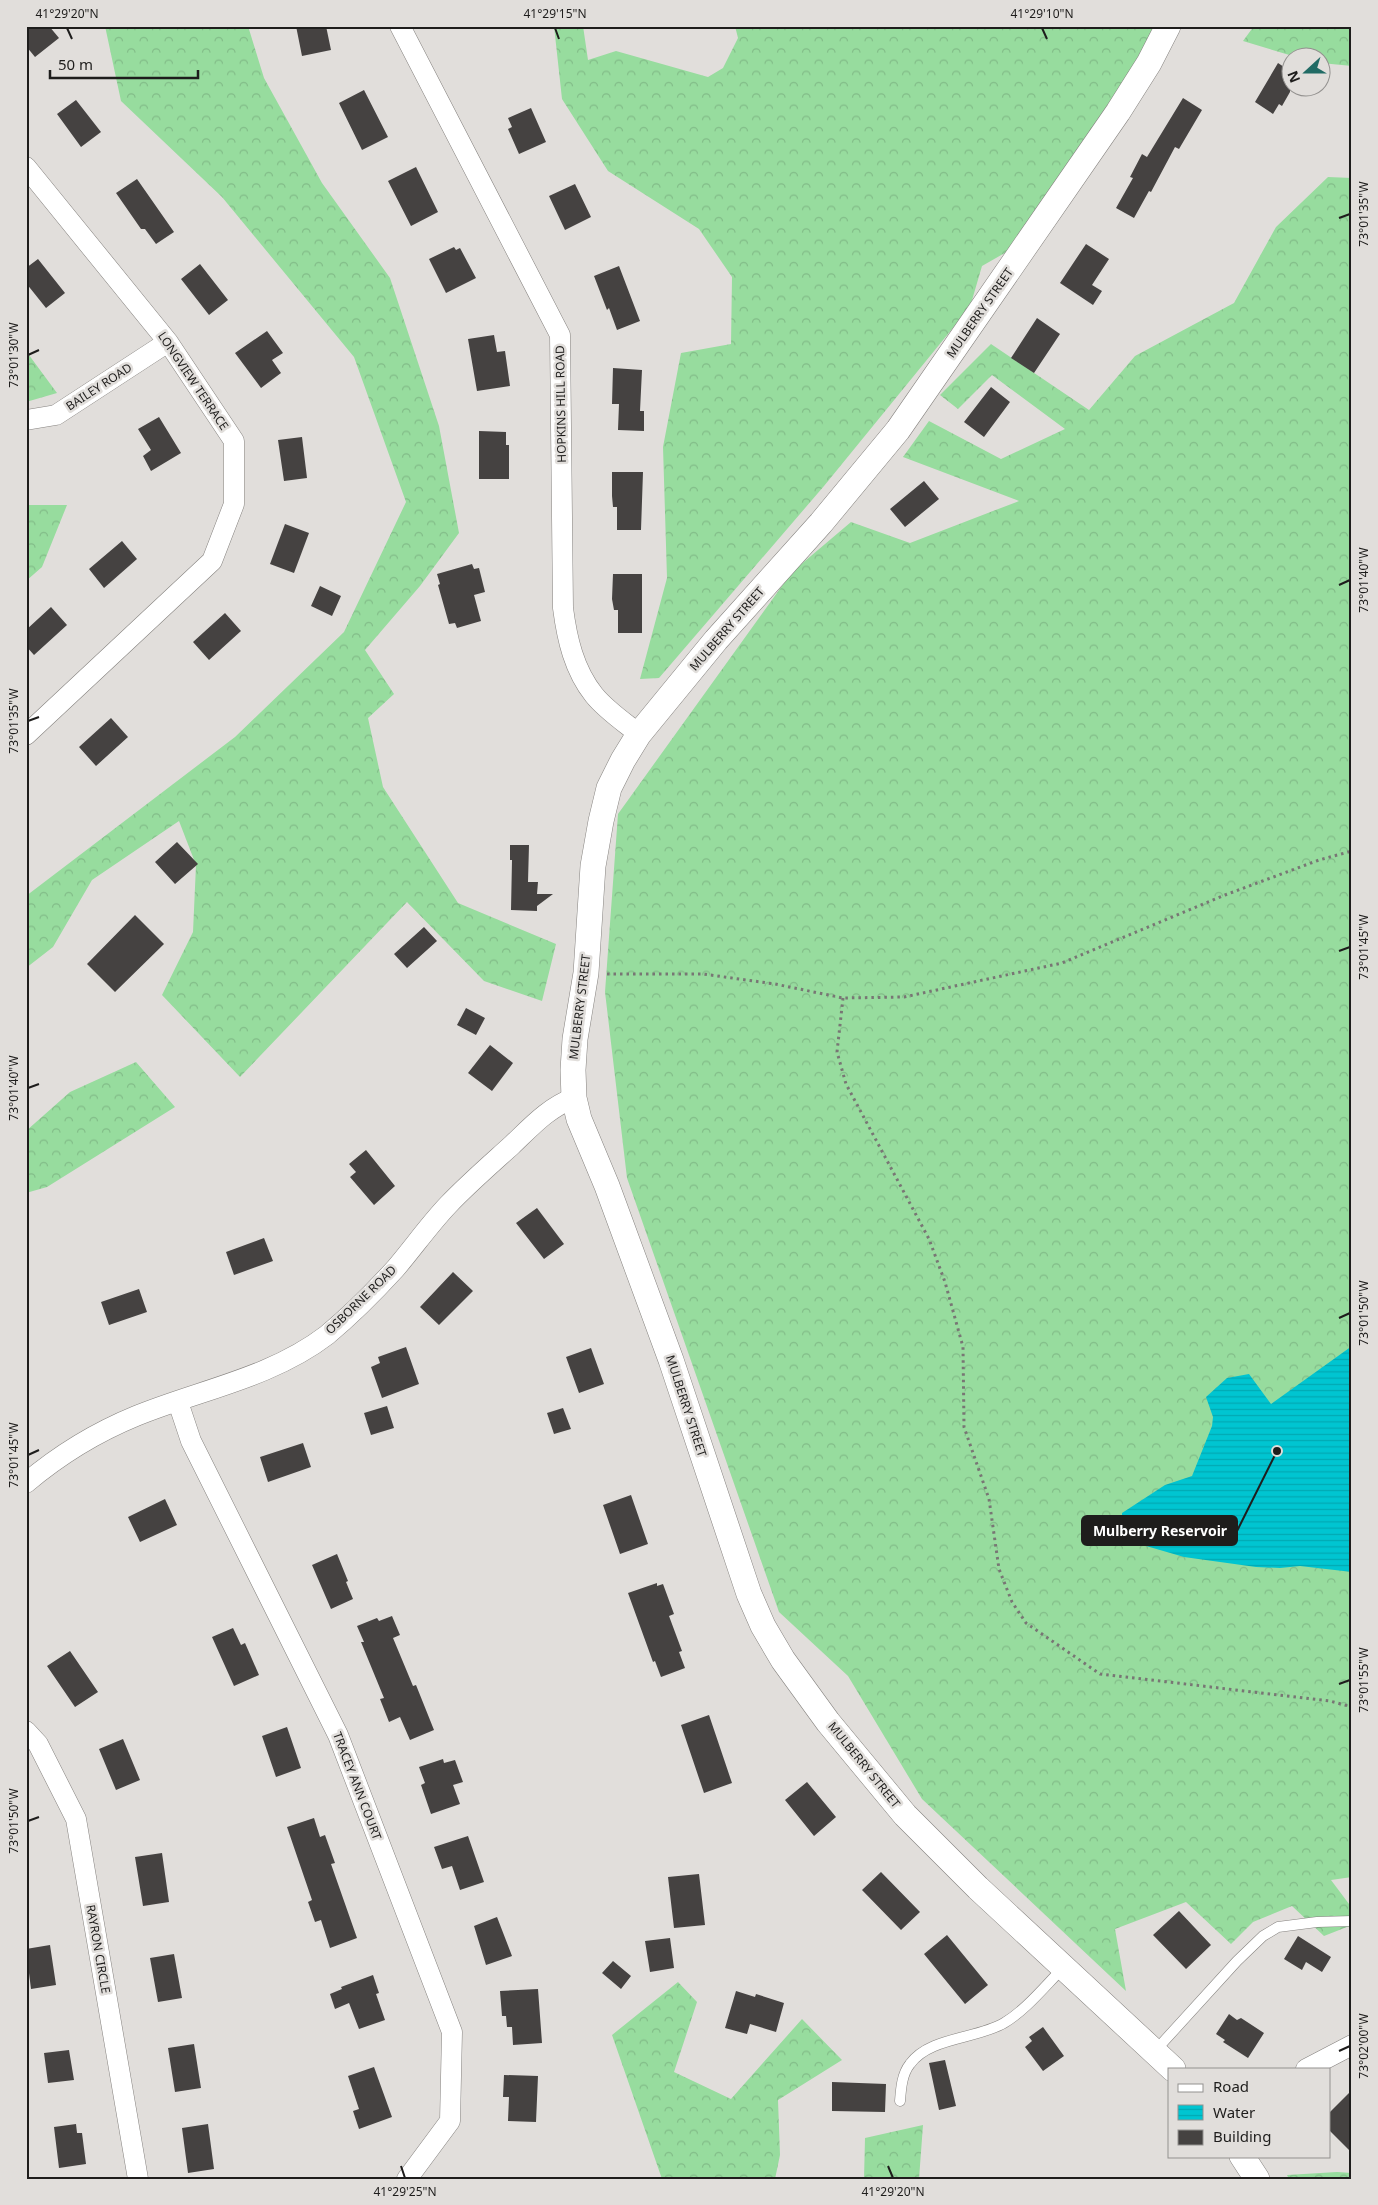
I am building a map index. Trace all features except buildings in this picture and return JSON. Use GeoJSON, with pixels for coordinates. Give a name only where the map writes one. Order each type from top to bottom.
{"type":"FeatureCollection","features":[{"type":"Feature","properties":{"kind":"street","name":"HOPKINS HILL ROAD"},"geometry":{"type":"LineString","coordinates":[[400,26],[560,335],[563,608],[567,641],[581,675],[594,696],[638,734]]}},
{"type":"Feature","properties":{"kind":"street","name":"MULBERRY STREET"},"geometry":{"type":"LineString","coordinates":[[1168,26],[1149,63],[1118,112],[898,430],[828,515],[716,640],[638,734],[622,760],[609,788],[600,821],[593,866],[586,972],[575,1039],[573,1070],[574,1098],[579,1119],[607,1186],[671,1360],[749,1594],[763,1626],[784,1660],[828,1722],[905,1815],[972,1882],[1172,2068]]}},
{"type":"Feature","properties":{"kind":"street","name":"LONGVIEW TERRACE"},"geometry":{"type":"LineString","coordinates":[[26,167],[168,342],[234,441],[234,504],[212,561],[26,735]]}},
{"type":"Feature","properties":{"kind":"street","name":"BAILEY ROAD"},"geometry":{"type":"LineString","coordinates":[[26,420],[56,415],[168,342]]}},
{"type":"Feature","properties":{"kind":"street","name":"OSBORNE ROAD"},"geometry":{"type":"LineString","coordinates":[[26,1483],[56,1461],[109,1429],[137,1416],[252,1374],[286,1359],[325,1336],[347,1318],[388,1276],[448,1206],[491,1164],[550,1110],[574,1098]]}},
{"type":"Feature","properties":{"kind":"street","name":"TRACEY ANN COURT"},"geometry":{"type":"LineString","coordinates":[[178,1402],[191,1441],[338,1735],[452,2032],[450,2121],[407,2179]]}},
{"type":"Feature","properties":{"kind":"street","name":"RAYRON CIRCLE"},"geometry":{"type":"LineString","coordinates":[[26,1731],[38,1744],[76,1820],[138,2179]]}},
{"type":"Feature","properties":{"kind":"street"},"geometry":{"type":"LineString","coordinates":[[1308,2068],[1352,2045]]}},
{"type":"Feature","properties":{"kind":"street"},"geometry":{"type":"LineString","coordinates":[[1243,2158],[1257,2179]]}},
{"type":"Feature","properties":{"kind":"lane"},"geometry":{"type":"LineString","coordinates":[[1155,2051],[1237,1961],[1263,1936],[1278,1927],[1316,1922],[1352,1921]]}},
{"type":"Feature","properties":{"kind":"lane"},"geometry":{"type":"LineString","coordinates":[[900,2101],[905,2073],[918,2056],[946,2042],[1002,2025],[1065,1967]]}},
{"type":"Feature","properties":{"kind":"path"},"geometry":{"type":"LineString","coordinates":[[586,972],[703,974],[775,984],[843,998],[904,997],[1062,963],[1225,895],[1319,860],[1352,851]]}},
{"type":"Feature","properties":{"kind":"path"},"geometry":{"type":"LineString","coordinates":[[843,998],[837,1052],[844,1076],[887,1163],[928,1239],[945,1282],[963,1348],[964,1427],[989,1499],[998,1569],[1012,1602],[1026,1623],[1100,1674],[1330,1701],[1352,1706]]}},
{"type":"Feature","properties":{"kind":"green space"},"geometry":{"type":"Polygon","coordinates":[[[105,26],[248,26],[264,78],[322,183],[390,278],[439,426],[459,533],[420,586],[365,650],[394,694],[368,718],[383,787],[458,903],[556,944],[542,1001],[484,981],[407,902],[240,1077],[162,995],[193,932],[196,865],[179,821],[92,880],[53,947],[26,968],[26,896],[235,737],[344,632],[406,502],[354,357],[222,197],[121,101],[105,26]]]}},
{"type":"Feature","properties":{"kind":"green space"},"geometry":{"type":"Polygon","coordinates":[[[554,26],[583,26],[588,60],[616,51],[708,77],[723,68],[738,38],[735,26],[1160,26],[1155,44],[1010,250],[982,266],[970,307],[824,486],[659,678],[640,679],[667,578],[663,447],[681,353],[731,344],[732,277],[699,229],[608,171],[562,99],[554,26]]]}},
{"type":"Feature","properties":{"kind":"green space"},"geometry":{"type":"Polygon","coordinates":[[[1254,26],[1352,26],[1352,66],[1330,64],[1330,48],[1280,48],[1280,52],[1243,41],[1254,26]]]}},
{"type":"Feature","properties":{"kind":"green space"},"geometry":{"type":"Polygon","coordinates":[[[1328,177],[1352,178],[1352,1877],[1331,1880],[1352,1908],[1352,1925],[1324,1936],[1292,1906],[1253,1922],[1231,1944],[1186,1902],[1115,1929],[1126,1991],[922,1799],[848,1676],[779,1612],[627,1178],[605,992],[618,814],[792,572],[851,522],[910,543],[1019,501],[903,457],[929,421],[1001,459],[1065,429],[992,375],[958,409],[940,395],[991,344],[1089,410],[1135,356],[1234,303],[1276,227],[1328,177]]]}},
{"type":"Feature","properties":{"kind":"green space"},"geometry":{"type":"Polygon","coordinates":[[[26,351],[57,393],[26,402],[26,351]]]}},
{"type":"Feature","properties":{"kind":"green space"},"geometry":{"type":"Polygon","coordinates":[[[26,505],[67,505],[42,567],[26,581],[26,505]]]}},
{"type":"Feature","properties":{"kind":"green space"},"geometry":{"type":"Polygon","coordinates":[[[136,1062],[175,1107],[47,1187],[26,1193],[26,1131],[70,1092],[136,1062]]]}},
{"type":"Feature","properties":{"kind":"green space"},"geometry":{"type":"Polygon","coordinates":[[[678,1982],[697,2002],[674,2072],[731,2099],[802,2019],[842,2060],[778,2100],[780,2155],[775,2179],[662,2179],[612,2035],[678,1982]]]}},
{"type":"Feature","properties":{"kind":"green space"},"geometry":{"type":"Polygon","coordinates":[[[923,2125],[919,2179],[864,2179],[865,2138],[923,2125]]]}},
{"type":"Feature","properties":{"kind":"green space"},"geometry":{"type":"Polygon","coordinates":[[[1352,2173],[1352,2179],[1289,2179],[1287,2175],[1352,2173]]]}},
{"type":"Feature","properties":{"kind":"water"},"geometry":{"type":"Polygon","coordinates":[[[1352,1346],[1352,1572],[1300,1566],[1280,1568],[1256,1567],[1184,1557],[1122,1539],[1122,1513],[1165,1485],[1192,1476],[1212,1426],[1213,1417],[1206,1397],[1227,1378],[1249,1374],[1271,1404],[1352,1346]]]}},
{"type":"Feature","properties":{"kind":"place","name":"Mulberry Reservoir"},"geometry":{"type":"Point","coordinates":[1277,1451]}}]}
